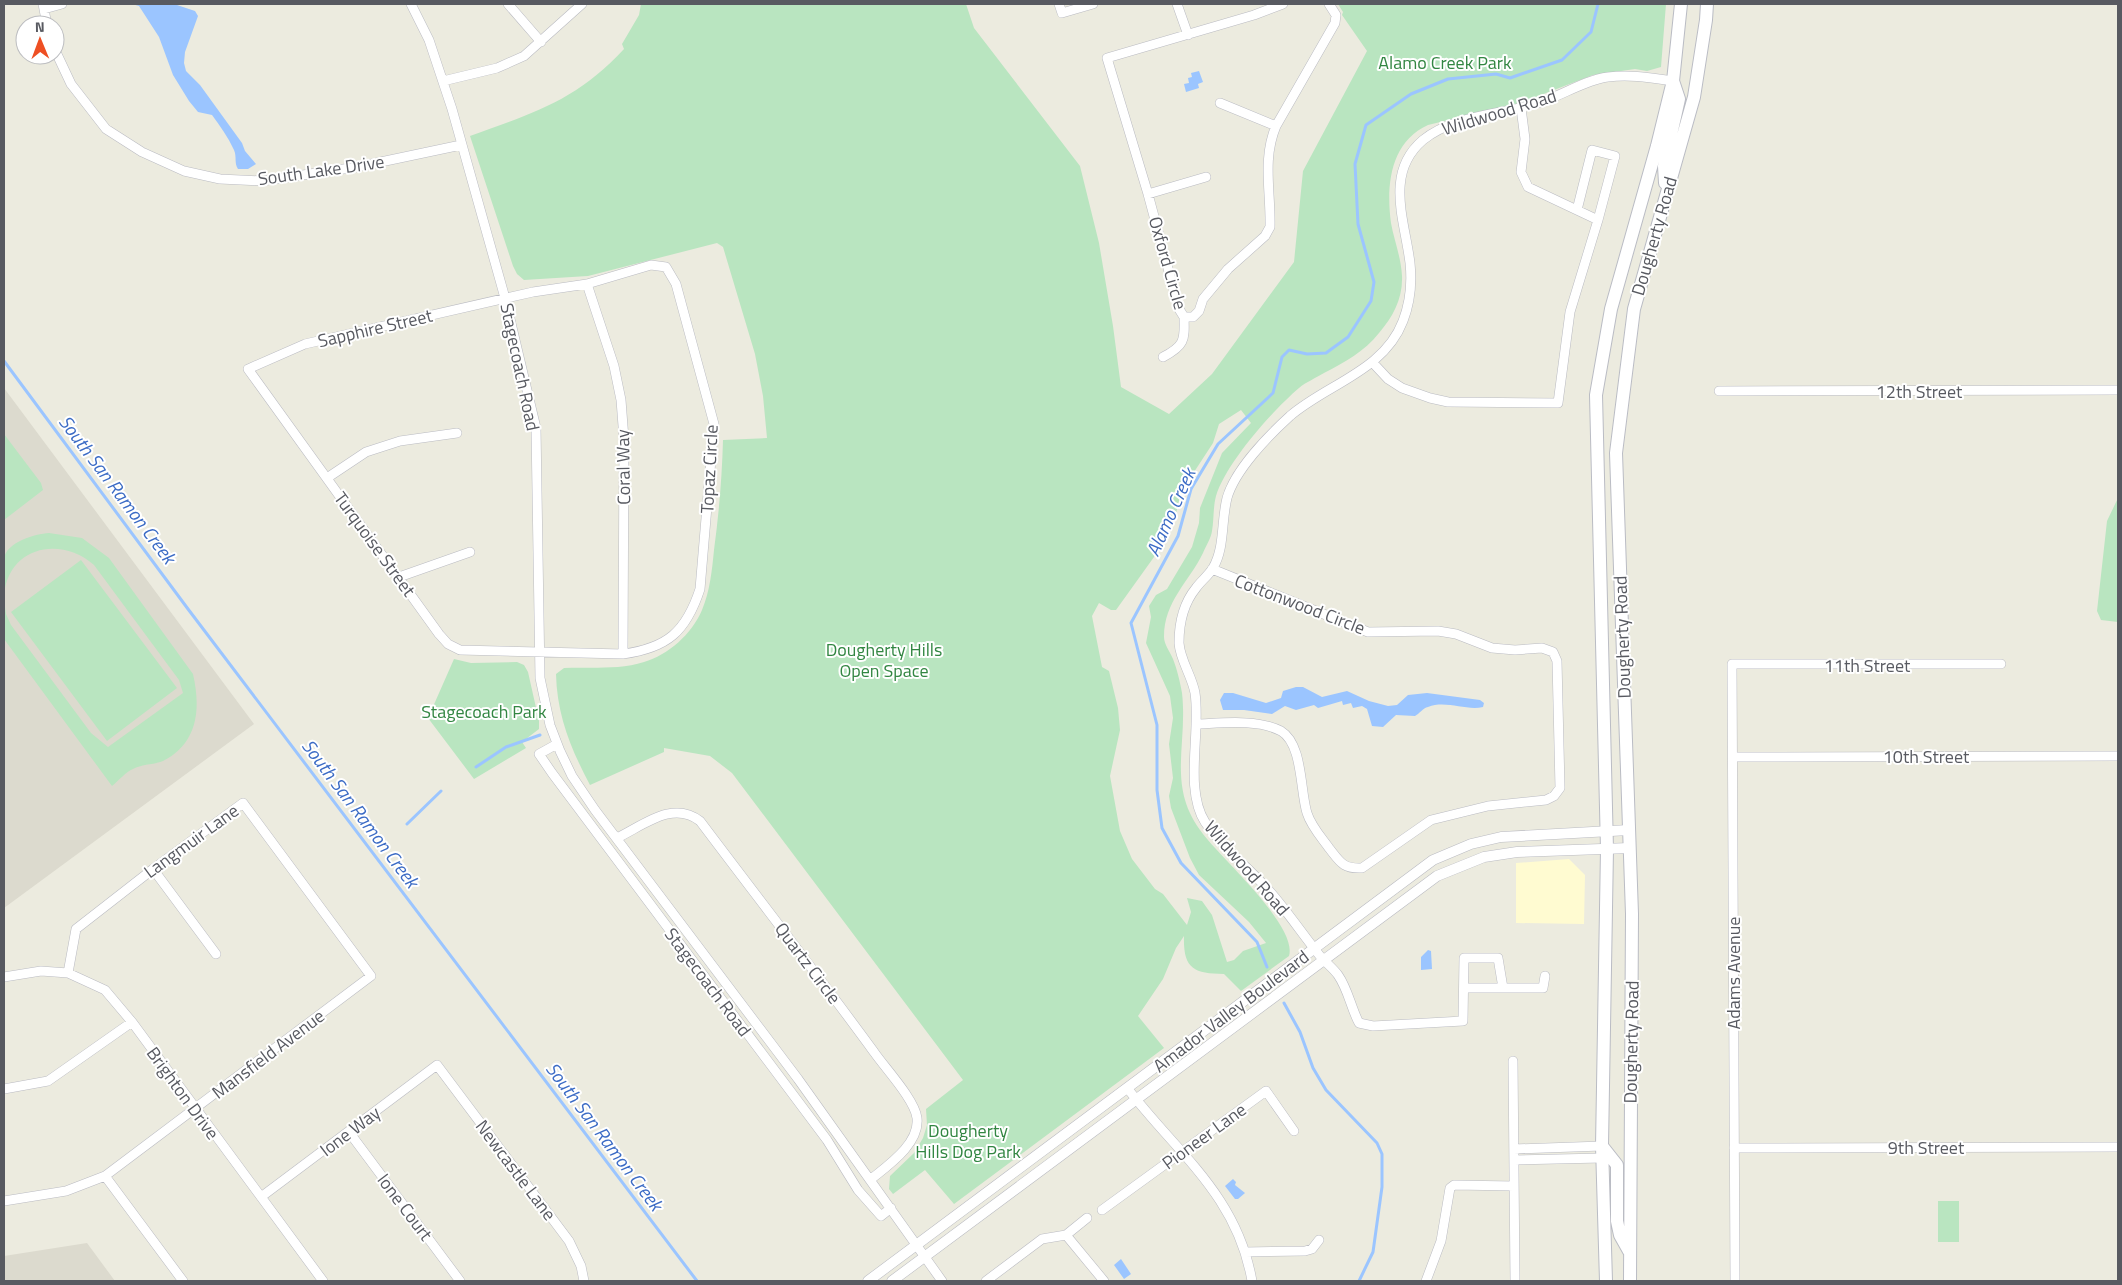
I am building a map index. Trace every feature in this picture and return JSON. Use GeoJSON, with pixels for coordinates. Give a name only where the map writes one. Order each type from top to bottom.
{"type":"FeatureCollection","features":[{"type":"Feature","properties":{"kind":"main road","name":"Dougherty Road"},"geometry":{"type":"LineString","coordinates":[[1606,1281],[1602,1152],[1607,849],[1596,395],[1611,310],[1673,81],[1681,4]]}},
{"type":"Feature","properties":{"kind":"main road","name":"Dougherty Road"},"geometry":{"type":"LineString","coordinates":[[1630,1281],[1632,914],[1616,453],[1634,309],[1694,97],[1707,4]]}},
{"type":"Feature","properties":{"kind":"main road"},"geometry":{"type":"LineString","coordinates":[[1666,193],[1664,166],[1679,99],[1673,81]]}},
{"type":"Feature","properties":{"kind":"main road"},"geometry":{"type":"LineString","coordinates":[[1602,1152],[1616,1165],[1617,1221],[1620,1235],[1630,1252]]}},
{"type":"Feature","properties":{"kind":"street"},"geometry":{"type":"LineString","coordinates":[[43,6],[62,4]]}},
{"type":"Feature","properties":{"kind":"street","name":"Stagecoach Road"},"geometry":{"type":"LineString","coordinates":[[411,4],[429,40],[444,81],[505,298],[536,428],[538,654],[544,702],[557,744],[572,776],[790,1070],[942,1281]]}},
{"type":"Feature","properties":{"kind":"street"},"geometry":{"type":"LineString","coordinates":[[508,4],[541,42]]}},
{"type":"Feature","properties":{"kind":"street"},"geometry":{"type":"LineString","coordinates":[[444,81],[510,64],[524,56],[541,42],[582,4]]}},
{"type":"Feature","properties":{"kind":"street"},"geometry":{"type":"LineString","coordinates":[[1058,4],[1062,13],[1093,4]]}},
{"type":"Feature","properties":{"kind":"street"},"geometry":{"type":"LineString","coordinates":[[1177,4],[1188,34]]}},
{"type":"Feature","properties":{"kind":"street","name":"Oxford Circle"},"geometry":{"type":"LineString","coordinates":[[1283,4],[1254,16],[1106,58],[1148,194],[1179,309],[1184,317],[1193,317],[1199,310],[1203,299],[1228,269],[1265,236],[1270,227],[1267,158],[1269,142],[1276,126],[1335,23],[1336,15],[1329,4]]}},
{"type":"Feature","properties":{"kind":"street","name":"South Lake Drive"},"geometry":{"type":"LineString","coordinates":[[62,65],[71,84],[106,129],[142,152],[184,171],[220,179],[262,181],[358,167],[462,145]]}},
{"type":"Feature","properties":{"kind":"street","name":"Wildwood Road"},"geometry":{"type":"LineString","coordinates":[[1465,988],[1463,1021],[1373,1026],[1359,1023],[1338,975],[1324,961],[1272,894],[1205,822],[1198,804],[1195,785],[1198,724],[1195,690],[1179,648],[1180,626],[1184,609],[1194,590],[1212,569],[1222,545],[1223,522],[1228,496],[1240,471],[1287,418],[1307,402],[1373,363],[1393,340],[1403,323],[1410,299],[1410,264],[1399,203],[1399,183],[1410,157],[1420,142],[1437,130],[1458,122],[1521,108],[1590,81],[1608,77],[1634,76],[1673,81]]}},
{"type":"Feature","properties":{"kind":"street"},"geometry":{"type":"LineString","coordinates":[[1220,102],[1276,126]]}},
{"type":"Feature","properties":{"kind":"street"},"geometry":{"type":"LineString","coordinates":[[1521,108],[1525,139],[1521,172],[1528,186],[1598,220]]}},
{"type":"Feature","properties":{"kind":"street"},"geometry":{"type":"LineString","coordinates":[[1373,363],[1388,379],[1402,388],[1448,402],[1558,403],[1570,312],[1615,156],[1592,150],[1577,210]]}},
{"type":"Feature","properties":{"kind":"street"},"geometry":{"type":"LineString","coordinates":[[1148,194],[1206,177]]}},
{"type":"Feature","properties":{"kind":"street","name":"Topaz Circle"},"geometry":{"type":"LineString","coordinates":[[505,298],[587,284],[651,264],[666,267],[676,284],[714,424],[700,589],[694,609],[683,627],[666,641],[648,650],[623,654],[538,654]]}},
{"type":"Feature","properties":{"kind":"street","name":"Coral Way"},"geometry":{"type":"LineString","coordinates":[[587,284],[614,366],[622,410],[624,439],[623,654]]}},
{"type":"Feature","properties":{"kind":"street","name":"Sapphire Street"},"geometry":{"type":"LineString","coordinates":[[248,369],[304,344],[505,298]]}},
{"type":"Feature","properties":{"kind":"street"},"geometry":{"type":"LineString","coordinates":[[1163,357],[1180,348],[1185,336],[1184,317]]}},
{"type":"Feature","properties":{"kind":"street","name":"Turquoise Street"},"geometry":{"type":"LineString","coordinates":[[248,369],[448,644],[460,650],[538,654]]}},
{"type":"Feature","properties":{"kind":"street","name":"12th Street"},"geometry":{"type":"LineString","coordinates":[[1719,391],[2118,390]]}},
{"type":"Feature","properties":{"kind":"street"},"geometry":{"type":"LineString","coordinates":[[327,478],[366,452],[400,441],[457,433]]}},
{"type":"Feature","properties":{"kind":"street"},"geometry":{"type":"LineString","coordinates":[[400,577],[470,552]]}},
{"type":"Feature","properties":{"kind":"street","name":"Cottonwood Circle"},"geometry":{"type":"LineString","coordinates":[[1198,724],[1234,723],[1266,726],[1282,732],[1295,749],[1306,812],[1310,822],[1340,863],[1350,868],[1362,868],[1432,820],[1488,806],[1546,800],[1554,796],[1560,788],[1557,661],[1553,652],[1542,648],[1515,650],[1492,648],[1456,634],[1438,631],[1368,632],[1212,569]]}},
{"type":"Feature","properties":{"kind":"street","name":"11th Street"},"geometry":{"type":"LineString","coordinates":[[1732,664],[2001,664]]}},
{"type":"Feature","properties":{"kind":"street","name":"Adams Avenue"},"geometry":{"type":"LineString","coordinates":[[1732,664],[1735,1281]]}},
{"type":"Feature","properties":{"kind":"street","name":"Stagecoach Road"},"geometry":{"type":"LineString","coordinates":[[557,744],[539,754],[780,1077],[873,1208],[881,1216],[891,1208]]}},
{"type":"Feature","properties":{"kind":"street","name":"10th Street"},"geometry":{"type":"LineString","coordinates":[[1733,757],[2118,756]]}},
{"type":"Feature","properties":{"kind":"street","name":"Langmuir Lane"},"geometry":{"type":"LineString","coordinates":[[68,973],[76,929],[153,869],[243,803],[371,976]]}},
{"type":"Feature","properties":{"kind":"street","name":"Quartz Circle"},"geometry":{"type":"LineString","coordinates":[[617,838],[665,814],[685,812],[700,821],[859,1032],[909,1100],[918,1120],[913,1137],[898,1157],[870,1180]]}},
{"type":"Feature","properties":{"kind":"street","name":"Amador Valley Boulevard"},"geometry":{"type":"LineString","coordinates":[[869,1281],[1433,860],[1471,844],[1501,837],[1629,830]]}},
{"type":"Feature","properties":{"kind":"street","name":"Amador Valley Boulevard"},"geometry":{"type":"LineString","coordinates":[[892,1281],[1437,876],[1484,857],[1517,852],[1630,848]]}},
{"type":"Feature","properties":{"kind":"street"},"geometry":{"type":"LineString","coordinates":[[628,873],[637,865]]}},
{"type":"Feature","properties":{"kind":"street"},"geometry":{"type":"LineString","coordinates":[[153,869],[216,954]]}},
{"type":"Feature","properties":{"kind":"street"},"geometry":{"type":"LineString","coordinates":[[692,960],[702,952]]}},
{"type":"Feature","properties":{"kind":"street"},"geometry":{"type":"LineString","coordinates":[[1503,988],[1498,958],[1464,958],[1465,988],[1503,988],[1543,988],[1545,976]]}},
{"type":"Feature","properties":{"kind":"street","name":"Brighton Drive"},"geometry":{"type":"LineString","coordinates":[[4,977],[41,971],[68,973],[104,990],[132,1022],[194,1109],[323,1281]]}},
{"type":"Feature","properties":{"kind":"street","name":"Mansfield Avenue"},"geometry":{"type":"LineString","coordinates":[[4,1201],[66,1191],[105,1176],[371,976]]}},
{"type":"Feature","properties":{"kind":"street"},"geometry":{"type":"LineString","coordinates":[[4,1089],[48,1081],[132,1022]]}},
{"type":"Feature","properties":{"kind":"street"},"geometry":{"type":"LineString","coordinates":[[1513,1061],[1515,1281]]}},
{"type":"Feature","properties":{"kind":"street","name":"Ione Way"},"geometry":{"type":"LineString","coordinates":[[261,1197],[437,1065]]}},
{"type":"Feature","properties":{"kind":"street","name":"Newcastle Lane"},"geometry":{"type":"LineString","coordinates":[[437,1065],[568,1241],[580,1266],[584,1281]]}},
{"type":"Feature","properties":{"kind":"street"},"geometry":{"type":"LineString","coordinates":[[780,1077],[790,1070]]}},
{"type":"Feature","properties":{"kind":"street"},"geometry":{"type":"LineString","coordinates":[[1128,1089],[1149,1117],[1183,1152],[1233,1219],[1246,1252],[1252,1280]]}},
{"type":"Feature","properties":{"kind":"street","name":"Pioneer Lane"},"geometry":{"type":"LineString","coordinates":[[1102,1210],[1266,1091],[1294,1131]]}},
{"type":"Feature","properties":{"kind":"street","name":"Ione Court"},"geometry":{"type":"LineString","coordinates":[[349,1132],[460,1281]]}},
{"type":"Feature","properties":{"kind":"street","name":"9th Street"},"geometry":{"type":"LineString","coordinates":[[1734,1148],[2118,1147]]}},
{"type":"Feature","properties":{"kind":"street"},"geometry":{"type":"LineString","coordinates":[[1514,1149],[1602,1152]]}},
{"type":"Feature","properties":{"kind":"street"},"geometry":{"type":"LineString","coordinates":[[1514,1160],[1602,1152]]}},
{"type":"Feature","properties":{"kind":"street"},"geometry":{"type":"LineString","coordinates":[[105,1176],[183,1281]]}},
{"type":"Feature","properties":{"kind":"street"},"geometry":{"type":"LineString","coordinates":[[1426,1281],[1440,1241],[1450,1188],[1454,1185],[1514,1186]]}},
{"type":"Feature","properties":{"kind":"street"},"geometry":{"type":"LineString","coordinates":[[986,1281],[1042,1239],[1066,1235],[1087,1218]]}},
{"type":"Feature","properties":{"kind":"street"},"geometry":{"type":"LineString","coordinates":[[1066,1235],[1104,1281]]}},
{"type":"Feature","properties":{"kind":"street"},"geometry":{"type":"LineString","coordinates":[[1246,1252],[1305,1251],[1312,1249],[1319,1240]]}},
{"type":"Feature","properties":{"kind":"shaded area"},"geometry":{"type":"Polygon","coordinates":[[[4,388],[254,724],[4,908],[4,388]]]}},
{"type":"Feature","properties":{"kind":"shaded area"},"geometry":{"type":"Polygon","coordinates":[[[1569,859],[1585,875],[1584,924],[1516,923],[1516,863],[1569,859]]]}},
{"type":"Feature","properties":{"kind":"shaded area"},"geometry":{"type":"Polygon","coordinates":[[[87,1243],[115,1281],[4,1281],[4,1256],[87,1243]]]}},
{"type":"Feature","properties":{"kind":"green space","name":"Dougherty Hills Open Space"},"geometry":{"type":"Polygon","coordinates":[[[641,4],[966,4],[974,28],[1080,166],[1099,243],[1121,387],[1169,414],[1212,374],[1294,262],[1303,171],[1367,51],[1342,15],[1343,12],[1338,4],[1666,4],[1661,67],[1647,71],[1635,69],[1593,75],[1523,102],[1428,125],[1405,142],[1393,167],[1389,194],[1391,223],[1402,276],[1401,292],[1393,314],[1373,340],[1361,351],[1299,388],[1251,438],[1229,468],[1221,483],[1214,505],[1211,536],[1197,563],[1178,592],[1168,613],[1164,640],[1174,663],[1182,693],[1181,766],[1185,800],[1192,817],[1203,834],[1256,893],[1282,928],[1289,943],[1289,956],[1241,991],[1224,974],[1205,973],[1192,967],[1185,955],[1184,936],[1176,948],[1163,979],[1138,1016],[1164,1048],[954,1204],[925,1170],[893,1194],[889,1189],[890,1176],[914,1153],[923,1138],[927,1125],[926,1109],[963,1080],[732,773],[710,756],[664,748],[664,752],[590,785],[571,745],[562,718],[556,674],[564,668],[615,667],[634,665],[653,659],[670,649],[686,635],[698,619],[707,595],[710,580],[719,509],[723,440],[767,438],[763,396],[755,354],[723,247],[717,243],[588,276],[524,280],[517,274],[513,266],[470,136],[534,112],[571,93],[589,81],[624,49],[622,44],[639,15],[641,4]],[[1241,410],[1219,424],[1213,443],[1181,492],[1176,514],[1154,557],[1116,610],[1111,610],[1099,603],[1092,616],[1102,667],[1109,671],[1118,708],[1120,730],[1110,776],[1120,831],[1132,859],[1155,889],[1163,894],[1187,925],[1191,912],[1187,898],[1202,901],[1212,915],[1227,962],[1234,960],[1243,951],[1266,943],[1249,922],[1199,875],[1190,858],[1171,808],[1169,796],[1173,778],[1169,744],[1173,718],[1170,696],[1146,643],[1151,617],[1149,606],[1156,595],[1167,589],[1192,547],[1199,523],[1200,508],[1222,453],[1251,423],[1241,410]]]}},
{"type":"Feature","properties":{"kind":"green space"},"geometry":{"type":"Polygon","coordinates":[[[4,434],[41,483],[43,490],[4,520],[4,434]]]}},
{"type":"Feature","properties":{"kind":"green space"},"geometry":{"type":"Polygon","coordinates":[[[2118,498],[2118,622],[2101,620],[2097,611],[2107,521],[2118,498]]]}},
{"type":"Feature","properties":{"kind":"green space"},"geometry":{"type":"Polygon","coordinates":[[[49,533],[82,538],[109,558],[193,674],[197,700],[196,712],[190,735],[184,745],[175,754],[163,761],[130,770],[112,786],[4,639],[4,600],[6,614],[11,625],[91,733],[108,747],[183,693],[179,680],[94,565],[81,556],[67,551],[52,549],[38,551],[26,556],[8,578],[4,595],[3,568],[6,553],[22,540],[49,533]]]}},
{"type":"Feature","properties":{"kind":"green space"},"geometry":{"type":"Polygon","coordinates":[[[81,560],[177,688],[107,741],[11,612],[81,560]]]}},
{"type":"Feature","properties":{"kind":"green space","name":"Stagecoach Park"},"geometry":{"type":"Polygon","coordinates":[[[454,659],[471,663],[517,662],[524,665],[528,672],[539,721],[539,729],[522,742],[526,748],[474,779],[428,718],[454,659]]]}},
{"type":"Feature","properties":{"kind":"green space"},"geometry":{"type":"Polygon","coordinates":[[[1938,1201],[1959,1201],[1959,1242],[1938,1242],[1938,1201]]]}},
{"type":"Feature","properties":{"kind":"water"},"geometry":{"type":"Polygon","coordinates":[[[132,4],[174,4],[195,11],[198,16],[185,52],[184,63],[186,71],[200,85],[256,164],[248,169],[238,169],[234,150],[224,132],[212,115],[198,112],[189,101],[173,75],[159,37],[139,6],[132,4]]]}},
{"type":"Feature","properties":{"kind":"water"},"geometry":{"type":"Polygon","coordinates":[[[1199,71],[1203,82],[1198,84],[1199,88],[1186,92],[1184,84],[1189,83],[1188,78],[1192,77],[1191,73],[1199,71]]]}},
{"type":"Feature","properties":{"kind":"water"},"geometry":{"type":"Polygon","coordinates":[[[1303,687],[1322,697],[1347,691],[1369,701],[1388,706],[1397,705],[1408,695],[1427,693],[1480,700],[1484,703],[1483,707],[1476,708],[1435,705],[1424,709],[1415,716],[1396,715],[1383,727],[1372,726],[1367,709],[1362,706],[1353,708],[1351,703],[1343,705],[1342,701],[1318,708],[1314,705],[1296,710],[1285,706],[1272,714],[1244,710],[1223,710],[1220,700],[1224,693],[1233,693],[1266,703],[1281,698],[1283,691],[1303,687]]]}},
{"type":"Feature","properties":{"kind":"water"},"geometry":{"type":"Polygon","coordinates":[[[1428,950],[1431,951],[1432,969],[1421,970],[1421,957],[1428,950]]]}},
{"type":"Feature","properties":{"kind":"water"},"geometry":{"type":"Polygon","coordinates":[[[1233,1179],[1236,1182],[1235,1185],[1245,1193],[1238,1199],[1235,1199],[1225,1186],[1233,1179]]]}},
{"type":"Feature","properties":{"kind":"water"},"geometry":{"type":"Polygon","coordinates":[[[1121,1259],[1131,1274],[1124,1279],[1114,1265],[1121,1259]]]}},
{"type":"Feature","properties":{"kind":"waterway","name":"Alamo Creek"},"geometry":{"type":"LineString","coordinates":[[1267,967],[1257,942],[1181,863],[1162,828],[1157,790],[1157,725],[1131,623],[1178,536],[1191,489],[1218,444],[1273,393],[1282,357],[1289,350],[1307,354],[1326,353],[1348,337],[1371,301],[1374,282],[1358,224],[1355,164],[1366,125],[1411,94],[1448,79],[1496,74],[1510,78],[1562,60],[1591,32],[1598,4]]}},
{"type":"Feature","properties":{"kind":"waterway","name":"South San Ramon Creek"},"geometry":{"type":"LineString","coordinates":[[4,361],[188,609],[697,1281]]}},
{"type":"Feature","properties":{"kind":"waterway"},"geometry":{"type":"LineString","coordinates":[[476,767],[506,747],[540,735]]}},
{"type":"Feature","properties":{"kind":"waterway"},"geometry":{"type":"LineString","coordinates":[[407,824],[441,791]]}},
{"type":"Feature","properties":{"kind":"waterway","name":"Alamo Creek"},"geometry":{"type":"LineString","coordinates":[[1284,1003],[1300,1032],[1313,1068],[1326,1090],[1377,1143],[1382,1154],[1382,1187],[1373,1252],[1359,1281]]}},
{"type":"Feature","properties":{"kind":"park label","name":"Alamo Creek Park"},"geometry":{"type":"Point","coordinates":[1445,62]}},
{"type":"Feature","properties":{"kind":"park label","name":"Dougherty Hills Dog Park"},"geometry":{"type":"Point","coordinates":[968,1140]}}]}
